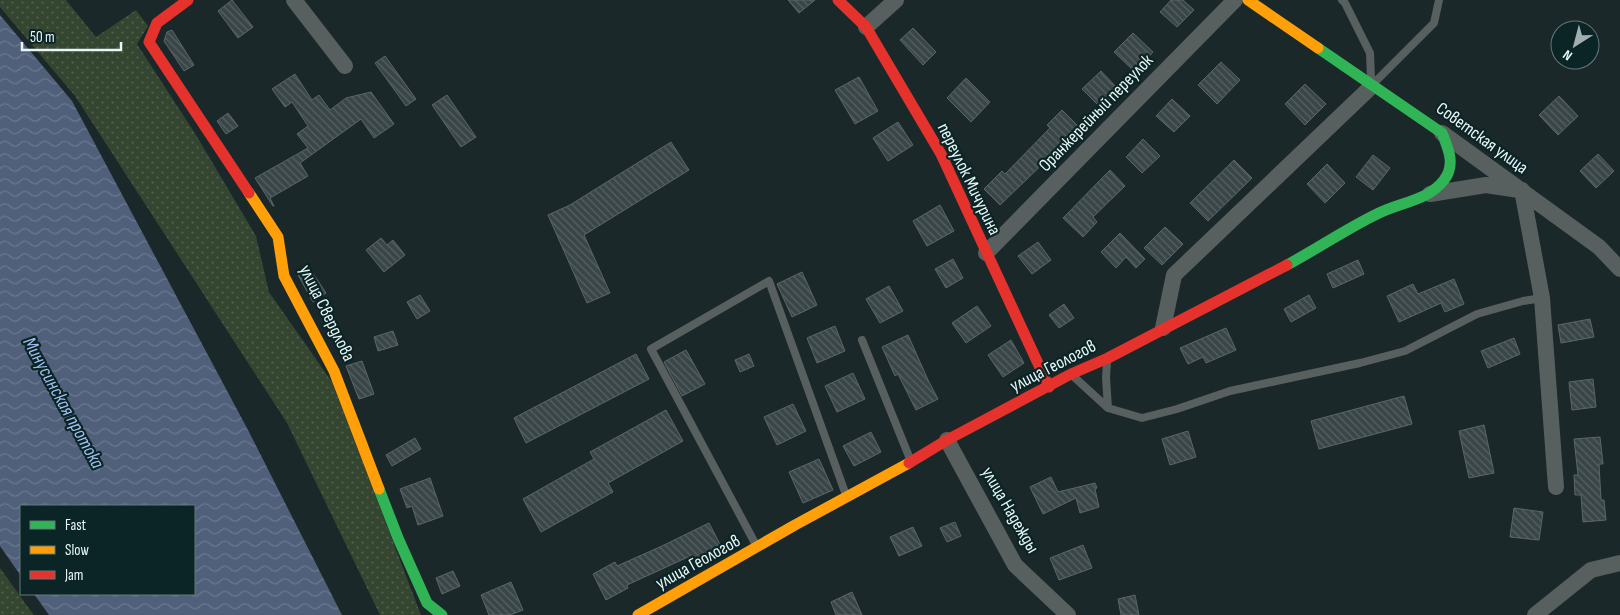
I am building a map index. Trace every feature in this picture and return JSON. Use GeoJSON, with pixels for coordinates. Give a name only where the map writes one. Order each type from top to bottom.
{"type":"FeatureCollection","features":[{"type":"Feature","properties":{"kind":"street","name":"улица Свердлова"},"geometry":{"type":"LineString","coordinates":[[188,0],[157,23],[149,42],[278,237],[284,276],[334,371],[398,538],[427,603],[442,615]]}},
{"type":"Feature","properties":{"kind":"street"},"geometry":{"type":"LineString","coordinates":[[294,0],[345,66]]}},
{"type":"Feature","properties":{"kind":"street","name":"переулок Мичурина"},"geometry":{"type":"LineString","coordinates":[[838,0],[866,27],[941,154],[1049,387]]}},
{"type":"Feature","properties":{"kind":"street"},"geometry":{"type":"LineString","coordinates":[[866,27],[896,0]]}},
{"type":"Feature","properties":{"kind":"street","name":"Оранжерейный переулок"},"geometry":{"type":"LineString","coordinates":[[986,253],[1234,0]]}},
{"type":"Feature","properties":{"kind":"street","name":"Советская улица"},"geometry":{"type":"LineString","coordinates":[[1248,0],[1522,190],[1542,298],[1556,487]]}},
{"type":"Feature","properties":{"kind":"street"},"geometry":{"type":"LineString","coordinates":[[1163,328],[1174,275],[1372,86]]}},
{"type":"Feature","properties":{"kind":"street","name":"улица Геологов"},"geometry":{"type":"LineString","coordinates":[[638,615],[947,440],[1071,374],[1108,358],[1290,263],[1378,213],[1430,194],[1444,179],[1450,167],[1450,154],[1442,133]]}},
{"type":"Feature","properties":{"kind":"street"},"geometry":{"type":"LineString","coordinates":[[1430,194],[1486,185],[1522,190],[1599,247],[1620,269]]}},
{"type":"Feature","properties":{"kind":"street","name":"улица Надежды"},"geometry":{"type":"LineString","coordinates":[[947,440],[1015,565],[1068,615]]}},
{"type":"Feature","properties":{"kind":"street"},"geometry":{"type":"LineString","coordinates":[[1536,615],[1591,570],[1620,563]]}},
{"type":"Feature","properties":{"kind":"lane"},"geometry":{"type":"LineString","coordinates":[[1342,0],[1345,2],[1370,53],[1372,86]]}},
{"type":"Feature","properties":{"kind":"lane"},"geometry":{"type":"LineString","coordinates":[[1372,86],[1434,23],[1439,0]]}},
{"type":"Feature","properties":{"kind":"lane"},"geometry":{"type":"LineString","coordinates":[[758,548],[651,349],[769,281],[847,497]]}},
{"type":"Feature","properties":{"kind":"lane"},"geometry":{"type":"LineString","coordinates":[[1071,374],[1108,408],[1142,418],[1177,409],[1230,391],[1360,363],[1405,351],[1477,314],[1542,298]]}},
{"type":"Feature","properties":{"kind":"lane"},"geometry":{"type":"LineString","coordinates":[[862,340],[911,462]]}},
{"type":"Feature","properties":{"kind":"lane"},"geometry":{"type":"LineString","coordinates":[[1108,358],[1106,378],[1108,408]]}},
{"type":"Feature","properties":{"kind":"green space"},"geometry":{"type":"Polygon","coordinates":[[[0,0],[66,0],[96,37],[136,10],[148,26],[137,44],[196,135],[256,236],[269,292],[332,382],[421,615],[380,615],[287,423],[75,96],[0,7],[0,0]]]}},
{"type":"Feature","properties":{"kind":"green space"},"geometry":{"type":"Polygon","coordinates":[[[0,568],[33,614],[34,615],[0,615],[0,568]]]}},
{"type":"Feature","properties":{"kind":"water","name":"Минусинская протока"},"geometry":{"type":"Polygon","coordinates":[[[0,15],[72,101],[248,430],[342,615],[49,615],[35,595],[195,595],[195,505],[20,505],[20,575],[0,546],[0,15]]]}},
{"type":"Feature","properties":{"kind":"building"},"geometry":{"type":"Polygon","coordinates":[[[232,0],[253,27],[238,38],[218,11],[232,0]]]}},
{"type":"Feature","properties":{"kind":"building"},"geometry":{"type":"Polygon","coordinates":[[[788,0],[815,0],[799,13],[788,0]]]}},
{"type":"Feature","properties":{"kind":"building"},"geometry":{"type":"Polygon","coordinates":[[[1171,0],[1183,0],[1194,10],[1177,27],[1160,12],[1171,0]]]}},
{"type":"Feature","properties":{"kind":"building"},"geometry":{"type":"Polygon","coordinates":[[[913,28],[936,52],[923,65],[900,40],[913,28]]]}},
{"type":"Feature","properties":{"kind":"building"},"geometry":{"type":"Polygon","coordinates":[[[172,30],[194,65],[184,71],[164,41],[167,32],[172,30]]]}},
{"type":"Feature","properties":{"kind":"building"},"geometry":{"type":"Polygon","coordinates":[[[1133,33],[1153,52],[1135,72],[1114,52],[1133,33]]]}},
{"type":"Feature","properties":{"kind":"building"},"geometry":{"type":"Polygon","coordinates":[[[385,56],[416,99],[406,106],[375,63],[385,56]]]}},
{"type":"Feature","properties":{"kind":"building"},"geometry":{"type":"Polygon","coordinates":[[[1221,62],[1240,80],[1217,104],[1198,85],[1221,62]]]}},
{"type":"Feature","properties":{"kind":"building"},"geometry":{"type":"Polygon","coordinates":[[[1101,71],[1119,90],[1101,108],[1082,89],[1101,71]]]}},
{"type":"Feature","properties":{"kind":"building"},"geometry":{"type":"Polygon","coordinates":[[[295,74],[312,100],[319,95],[330,110],[346,98],[371,92],[394,124],[374,138],[361,119],[300,163],[308,176],[270,198],[273,206],[255,178],[308,148],[297,134],[308,126],[292,102],[285,107],[272,89],[295,74]]]}},
{"type":"Feature","properties":{"kind":"building"},"geometry":{"type":"Polygon","coordinates":[[[859,77],[878,111],[855,124],[835,90],[859,77]]]}},
{"type":"Feature","properties":{"kind":"building"},"geometry":{"type":"Polygon","coordinates":[[[966,78],[990,102],[971,122],[947,98],[966,78]]]}},
{"type":"Feature","properties":{"kind":"building"},"geometry":{"type":"Polygon","coordinates":[[[1305,84],[1326,104],[1305,125],[1285,104],[1305,84]]]}},
{"type":"Feature","properties":{"kind":"building"},"geometry":{"type":"Polygon","coordinates":[[[447,95],[476,137],[461,147],[432,105],[447,95]]]}},
{"type":"Feature","properties":{"kind":"building"},"geometry":{"type":"Polygon","coordinates":[[[1559,96],[1578,116],[1558,135],[1539,115],[1559,96]]]}},
{"type":"Feature","properties":{"kind":"building"},"geometry":{"type":"Polygon","coordinates":[[[1172,99],[1190,116],[1174,132],[1156,116],[1172,99]]]}},
{"type":"Feature","properties":{"kind":"building"},"geometry":{"type":"Polygon","coordinates":[[[1062,110],[1080,128],[1000,205],[984,189],[1002,171],[1005,174],[1050,128],[1047,125],[1062,110]]]}},
{"type":"Feature","properties":{"kind":"building"},"geometry":{"type":"Polygon","coordinates":[[[228,113],[238,126],[226,134],[217,121],[228,113]]]}},
{"type":"Feature","properties":{"kind":"building"},"geometry":{"type":"Polygon","coordinates":[[[898,122],[913,145],[888,161],[873,138],[898,122]]]}},
{"type":"Feature","properties":{"kind":"building"},"geometry":{"type":"Polygon","coordinates":[[[1143,139],[1160,156],[1142,173],[1126,157],[1143,139]]]}},
{"type":"Feature","properties":{"kind":"building"},"geometry":{"type":"Polygon","coordinates":[[[671,142],[689,170],[584,235],[610,293],[587,303],[548,215],[570,205],[671,142]]]}},
{"type":"Feature","properties":{"kind":"building"},"geometry":{"type":"Polygon","coordinates":[[[1598,154],[1614,171],[1596,188],[1580,171],[1598,154]]]}},
{"type":"Feature","properties":{"kind":"building"},"geometry":{"type":"Polygon","coordinates":[[[1373,155],[1390,168],[1373,190],[1356,177],[1373,155]]]}},
{"type":"Feature","properties":{"kind":"building"},"geometry":{"type":"Polygon","coordinates":[[[1234,160],[1252,178],[1208,221],[1190,203],[1234,160]]]}},
{"type":"Feature","properties":{"kind":"building"},"geometry":{"type":"Polygon","coordinates":[[[1327,164],[1345,183],[1325,203],[1307,184],[1327,164]]]}},
{"type":"Feature","properties":{"kind":"building"},"geometry":{"type":"Polygon","coordinates":[[[1110,170],[1125,186],[1093,217],[1097,222],[1083,237],[1063,218],[1110,170]]]}},
{"type":"Feature","properties":{"kind":"building"},"geometry":{"type":"Polygon","coordinates":[[[940,205],[954,231],[927,246],[913,221],[940,205]]]}},
{"type":"Feature","properties":{"kind":"building"},"geometry":{"type":"Polygon","coordinates":[[[1165,227],[1183,244],[1162,265],[1144,248],[1165,227]]]}},
{"type":"Feature","properties":{"kind":"building"},"geometry":{"type":"Polygon","coordinates":[[[1120,233],[1145,259],[1136,268],[1126,257],[1116,268],[1101,252],[1120,233]]]}},
{"type":"Feature","properties":{"kind":"building"},"geometry":{"type":"Polygon","coordinates":[[[381,238],[387,245],[393,240],[405,255],[384,272],[366,250],[381,238]]]}},
{"type":"Feature","properties":{"kind":"building"},"geometry":{"type":"Polygon","coordinates":[[[1038,242],[1051,260],[1032,274],[1018,256],[1038,242]]]}},
{"type":"Feature","properties":{"kind":"building"},"geometry":{"type":"Polygon","coordinates":[[[953,259],[963,278],[946,288],[935,269],[953,259]]]}},
{"type":"Feature","properties":{"kind":"building"},"geometry":{"type":"Polygon","coordinates":[[[1358,260],[1364,274],[1333,288],[1327,274],[1358,260]]]}},
{"type":"Feature","properties":{"kind":"building"},"geometry":{"type":"Polygon","coordinates":[[[308,266],[326,293],[313,302],[297,273],[308,266]]]}},
{"type":"Feature","properties":{"kind":"building"},"geometry":{"type":"Polygon","coordinates":[[[802,272],[817,305],[792,317],[777,284],[802,272]]]}},
{"type":"Feature","properties":{"kind":"building"},"geometry":{"type":"Polygon","coordinates":[[[1454,279],[1464,304],[1445,312],[1441,303],[1399,322],[1387,296],[1413,284],[1418,294],[1454,279]]]}},
{"type":"Feature","properties":{"kind":"building"},"geometry":{"type":"Polygon","coordinates":[[[889,286],[903,311],[880,323],[866,299],[889,286]]]}},
{"type":"Feature","properties":{"kind":"building"},"geometry":{"type":"Polygon","coordinates":[[[420,295],[430,311],[417,319],[407,302],[420,295]]]}},
{"type":"Feature","properties":{"kind":"building"},"geometry":{"type":"Polygon","coordinates":[[[1309,295],[1316,308],[1291,322],[1284,309],[1309,295]]]}},
{"type":"Feature","properties":{"kind":"building"},"geometry":{"type":"Polygon","coordinates":[[[1064,304],[1074,318],[1059,328],[1049,315],[1064,304]]]}},
{"type":"Feature","properties":{"kind":"building"},"geometry":{"type":"Polygon","coordinates":[[[977,306],[991,326],[966,343],[952,323],[977,306]]]}},
{"type":"Feature","properties":{"kind":"building"},"geometry":{"type":"Polygon","coordinates":[[[1590,319],[1594,337],[1561,343],[1558,325],[1590,319]]]}},
{"type":"Feature","properties":{"kind":"building"},"geometry":{"type":"Polygon","coordinates":[[[835,326],[845,351],[817,363],[807,338],[835,326]]]}},
{"type":"Feature","properties":{"kind":"building"},"geometry":{"type":"Polygon","coordinates":[[[1226,328],[1236,350],[1206,363],[1203,357],[1188,364],[1180,348],[1226,328]]]}},
{"type":"Feature","properties":{"kind":"building"},"geometry":{"type":"Polygon","coordinates":[[[393,331],[398,345],[378,351],[374,337],[393,331]]]}},
{"type":"Feature","properties":{"kind":"building"},"geometry":{"type":"Polygon","coordinates":[[[908,335],[938,399],[916,410],[898,374],[895,376],[882,347],[908,335]]]}},
{"type":"Feature","properties":{"kind":"building"},"geometry":{"type":"Polygon","coordinates":[[[1514,338],[1520,354],[1488,368],[1481,351],[1514,338]]]}},
{"type":"Feature","properties":{"kind":"building"},"geometry":{"type":"Polygon","coordinates":[[[1011,340],[1024,363],[1003,377],[988,355],[1011,340]]]}},
{"type":"Feature","properties":{"kind":"building"},"geometry":{"type":"Polygon","coordinates":[[[686,350],[705,384],[682,396],[664,362],[686,350]]]}},
{"type":"Feature","properties":{"kind":"building"},"geometry":{"type":"Polygon","coordinates":[[[636,354],[649,379],[526,443],[514,418],[636,354]]]}},
{"type":"Feature","properties":{"kind":"building"},"geometry":{"type":"Polygon","coordinates":[[[749,354],[754,366],[740,372],[735,360],[749,354]]]}},
{"type":"Feature","properties":{"kind":"building"},"geometry":{"type":"Polygon","coordinates":[[[362,361],[374,394],[359,399],[346,366],[362,361]]]}},
{"type":"Feature","properties":{"kind":"building"},"geometry":{"type":"Polygon","coordinates":[[[853,373],[865,399],[837,412],[825,386],[853,373]]]}},
{"type":"Feature","properties":{"kind":"building"},"geometry":{"type":"Polygon","coordinates":[[[1593,379],[1596,407],[1572,410],[1569,382],[1593,379]]]}},
{"type":"Feature","properties":{"kind":"building"},"geometry":{"type":"Polygon","coordinates":[[[1404,396],[1412,424],[1319,449],[1311,421],[1404,396]]]}},
{"type":"Feature","properties":{"kind":"building"},"geometry":{"type":"Polygon","coordinates":[[[793,404],[806,431],[777,445],[764,417],[793,404]]]}},
{"type":"Feature","properties":{"kind":"building"},"geometry":{"type":"Polygon","coordinates":[[[666,410],[683,441],[608,483],[613,492],[541,532],[523,499],[594,459],[590,452],[666,410]]]}},
{"type":"Feature","properties":{"kind":"building"},"geometry":{"type":"Polygon","coordinates":[[[1484,425],[1494,473],[1469,478],[1459,431],[1484,425]]]}},
{"type":"Feature","properties":{"kind":"building"},"geometry":{"type":"Polygon","coordinates":[[[1188,431],[1196,457],[1170,465],[1162,439],[1188,431]]]}},
{"type":"Feature","properties":{"kind":"building"},"geometry":{"type":"Polygon","coordinates":[[[871,432],[881,452],[854,466],[843,446],[871,432]]]}},
{"type":"Feature","properties":{"kind":"building"},"geometry":{"type":"Polygon","coordinates":[[[1600,437],[1603,464],[1599,464],[1601,500],[1604,500],[1606,520],[1583,522],[1581,495],[1575,495],[1574,475],[1578,475],[1574,439],[1600,437]]]}},
{"type":"Feature","properties":{"kind":"building"},"geometry":{"type":"Polygon","coordinates":[[[415,438],[421,449],[392,466],[386,455],[415,438]]]}},
{"type":"Feature","properties":{"kind":"building"},"geometry":{"type":"Polygon","coordinates":[[[819,459],[833,490],[803,503],[789,472],[819,459]]]}},
{"type":"Feature","properties":{"kind":"building"},"geometry":{"type":"Polygon","coordinates":[[[1051,477],[1058,492],[1095,483],[1099,507],[1080,513],[1076,498],[1043,514],[1030,487],[1051,477]]]}},
{"type":"Feature","properties":{"kind":"building"},"geometry":{"type":"Polygon","coordinates":[[[430,478],[443,516],[418,525],[412,506],[407,508],[400,489],[430,478]]]}},
{"type":"Feature","properties":{"kind":"building"},"geometry":{"type":"Polygon","coordinates":[[[1514,508],[1543,512],[1539,540],[1510,537],[1514,508]]]}},
{"type":"Feature","properties":{"kind":"building"},"geometry":{"type":"Polygon","coordinates":[[[955,522],[961,536],[947,542],[940,528],[955,522]]]}},
{"type":"Feature","properties":{"kind":"building"},"geometry":{"type":"Polygon","coordinates":[[[709,523],[723,550],[692,565],[688,557],[627,585],[628,588],[606,600],[593,574],[615,562],[617,566],[709,523]]]}},
{"type":"Feature","properties":{"kind":"building"},"geometry":{"type":"Polygon","coordinates":[[[913,527],[922,546],[899,556],[890,537],[913,527]]]}},
{"type":"Feature","properties":{"kind":"building"},"geometry":{"type":"Polygon","coordinates":[[[1083,545],[1092,568],[1059,580],[1050,558],[1083,545]]]}},
{"type":"Feature","properties":{"kind":"building"},"geometry":{"type":"Polygon","coordinates":[[[453,571],[460,586],[442,594],[436,578],[453,571]]]}},
{"type":"Feature","properties":{"kind":"building"},"geometry":{"type":"Polygon","coordinates":[[[511,582],[523,610],[510,615],[489,615],[481,595],[511,582]]]}},
{"type":"Feature","properties":{"kind":"building"},"geometry":{"type":"Polygon","coordinates":[[[852,592],[862,615],[836,615],[831,602],[852,592]]]}},
{"type":"Feature","properties":{"kind":"building"},"geometry":{"type":"Polygon","coordinates":[[[1135,595],[1139,615],[1121,615],[1118,599],[1135,595]]]}},
{"type":"Feature","properties":{"kind":"traffic: fast"},"geometry":{"type":"LineString","coordinates":[[1287,265],[1365,220],[1422,197],[1444,180],[1450,168],[1450,156],[1442,133],[1318,48]]}},
{"type":"Feature","properties":{"kind":"traffic: fast"},"geometry":{"type":"LineString","coordinates":[[379,489],[398,538],[427,603],[442,615]]}},
{"type":"Feature","properties":{"kind":"traffic: slow"},"geometry":{"type":"LineString","coordinates":[[1248,0],[1318,48]]}},
{"type":"Feature","properties":{"kind":"traffic: slow"},"geometry":{"type":"LineString","coordinates":[[249,193],[278,237],[284,276],[334,371],[379,489]]}},
{"type":"Feature","properties":{"kind":"traffic: slow"},"geometry":{"type":"LineString","coordinates":[[638,615],[795,525],[909,463]]}},
{"type":"Feature","properties":{"kind":"traffic: jam"},"geometry":{"type":"LineString","coordinates":[[188,0],[157,23],[149,42],[249,193]]}},
{"type":"Feature","properties":{"kind":"traffic: jam"},"geometry":{"type":"LineString","coordinates":[[838,0],[866,27],[941,154],[1049,387]]}},
{"type":"Feature","properties":{"kind":"traffic: jam"},"geometry":{"type":"LineString","coordinates":[[909,463],[947,440],[1071,374],[1108,358],[1287,265]]}}]}
